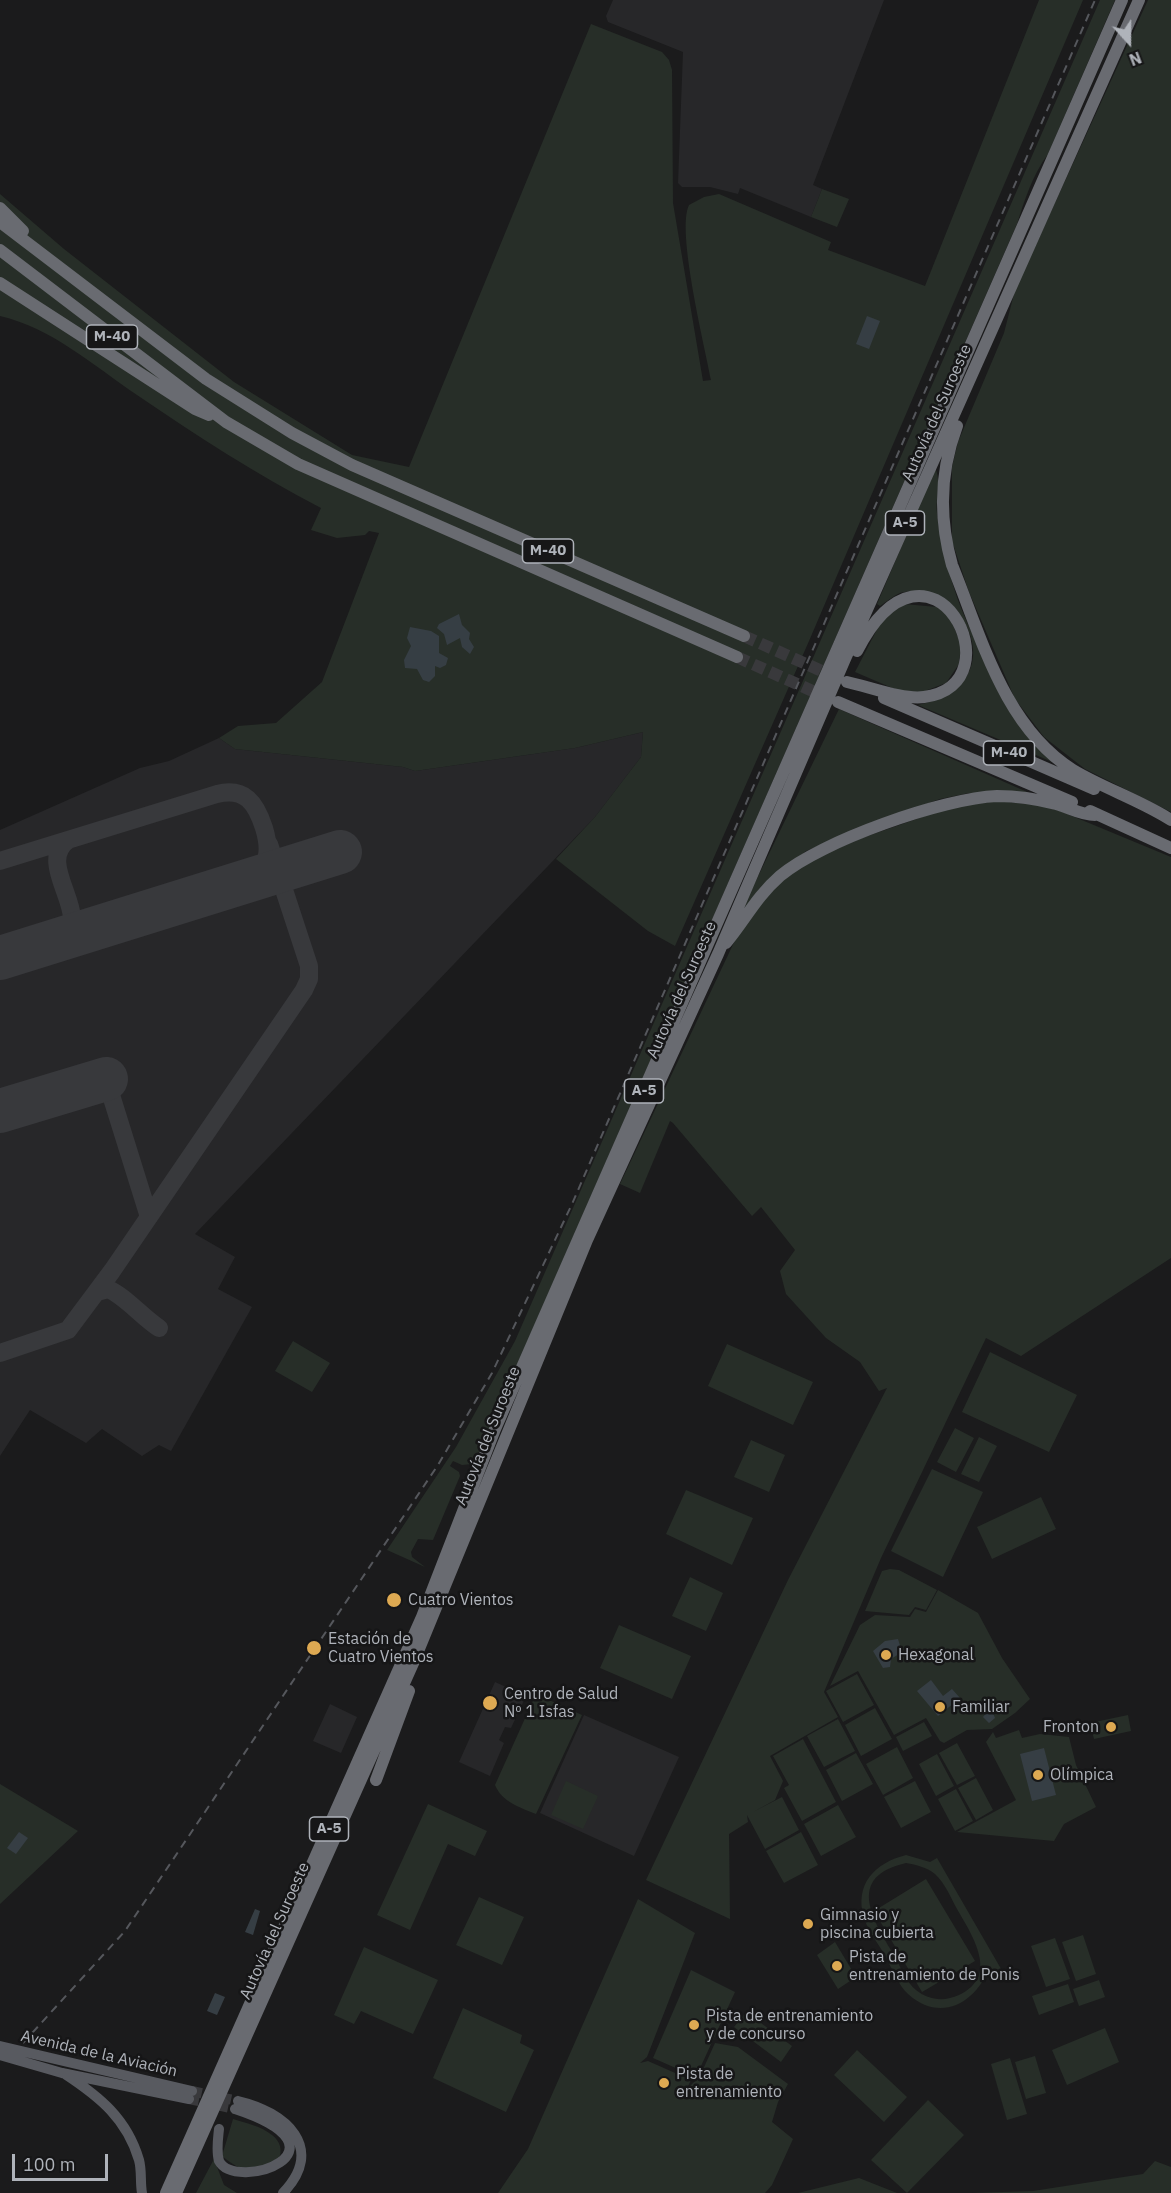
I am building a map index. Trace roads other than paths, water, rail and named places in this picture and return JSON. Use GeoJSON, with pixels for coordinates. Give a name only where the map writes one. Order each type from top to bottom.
{"type":"FeatureCollection","features":[{"type":"Feature","properties":{"kind":"highway","name":"Autovía del Suroeste"},"geometry":{"type":"LineString","coordinates":[[166,2193],[422,1617],[495,1429],[527,1355],[1122,0]]}},
{"type":"Feature","properties":{"kind":"highway","name":"Autovía del Suroeste"},"geometry":{"type":"LineString","coordinates":[[176,2193],[446,1586],[506,1433],[587,1240],[718,954],[1139,0]]}},
{"type":"Feature","properties":{"kind":"highway"},"geometry":{"type":"LineString","coordinates":[[0,208],[21,229],[61,260],[86,288]]}},
{"type":"Feature","properties":{"kind":"highway","name":"M-40"},"geometry":{"type":"LineString","coordinates":[[0,222],[206,379],[249,408],[302,439],[352,465],[744,636]]}},
{"type":"Feature","properties":{"kind":"highway","name":"M-40"},"geometry":{"type":"LineString","coordinates":[[0,250],[226,422],[298,464],[350,489],[737,657]]}},
{"type":"Feature","properties":{"kind":"highway"},"geometry":{"type":"LineString","coordinates":[[0,283],[195,409],[226,422]]}},
{"type":"Feature","properties":{"kind":"highway"},"geometry":{"type":"LineString","coordinates":[[984,349],[983,362],[952,437],[945,469],[943,520],[952,565],[1011,703],[1040,743],[1071,769],[1171,821]]}},
{"type":"Feature","properties":{"kind":"highway","name":"M-40"},"geometry":{"type":"LineString","coordinates":[[784,800],[791,795],[867,632],[885,609],[903,600],[925,598],[945,607],[960,621],[966,640],[966,658],[959,677],[941,692],[921,698],[899,696],[880,688],[848,682],[1171,821]]}},
{"type":"Feature","properties":{"kind":"highway","name":"M-40"},"geometry":{"type":"LineString","coordinates":[[838,702],[1088,809],[1095,816],[1171,848]]}},
{"type":"Feature","properties":{"kind":"highway"},"geometry":{"type":"LineString","coordinates":[[718,954],[760,895],[804,859],[827,846],[929,809],[964,799],[998,796],[1022,797],[1095,816]]}},
{"type":"Feature","properties":{"kind":"highway"},"geometry":{"type":"LineString","coordinates":[[376,1780],[446,1597],[446,1586]]}},
{"type":"Feature","properties":{"kind":"main road","name":"Avenida de la Aviación"},"geometry":{"type":"LineString","coordinates":[[0,2046],[190,2095],[62,2073],[0,2055]]}},
{"type":"Feature","properties":{"kind":"main road"},"geometry":{"type":"LineString","coordinates":[[62,2073],[98,2096],[128,2131],[139,2162],[142,2193]]}},
{"type":"Feature","properties":{"kind":"main road"},"geometry":{"type":"LineString","coordinates":[[271,2188],[286,2172],[290,2155],[285,2138],[270,2124],[237,2105],[270,2111],[287,2122],[297,2137],[300,2168],[283,2193]]}},
{"type":"Feature","properties":{"kind":"main road"},"geometry":{"type":"LineString","coordinates":[[219,2128],[218,2158],[222,2171],[230,2182]]}},
{"type":"Feature","properties":{"kind":"tunnel"},"geometry":{"type":"LineString","coordinates":[[744,636],[835,677]]}},
{"type":"Feature","properties":{"kind":"tunnel"},"geometry":{"type":"LineString","coordinates":[[737,657],[826,697]]}},
{"type":"Feature","properties":{"kind":"tunnel"},"geometry":{"type":"LineString","coordinates":[[192,2091],[238,2101]]}},
{"type":"Feature","properties":{"kind":"tunnel"},"geometry":{"type":"LineString","coordinates":[[189,2099],[235,2109]]}},
{"type":"Feature","properties":{"kind":"railway"},"geometry":{"type":"LineString","coordinates":[[23,2043],[125,1931],[438,1465],[492,1373],[572,1204],[1095,0]]}},
{"type":"Feature","properties":{"kind":"place","name":"Cuatro Vientos"},"geometry":{"type":"Point","coordinates":[394,1600]}},
{"type":"Feature","properties":{"kind":"place","name":"Estación de Cuatro Vientos"},"geometry":{"type":"Point","coordinates":[314,1648]}},
{"type":"Feature","properties":{"kind":"place","name":"Hexagonal"},"geometry":{"type":"Point","coordinates":[886,1655]}},
{"type":"Feature","properties":{"kind":"place","name":"Centro de Salud Nº 1 Isfas"},"geometry":{"type":"Point","coordinates":[490,1703]}},
{"type":"Feature","properties":{"kind":"place","name":"Familiar"},"geometry":{"type":"Point","coordinates":[940,1707]}},
{"type":"Feature","properties":{"kind":"place","name":"Fronton"},"geometry":{"type":"Point","coordinates":[1111,1727]}},
{"type":"Feature","properties":{"kind":"place","name":"Olímpica"},"geometry":{"type":"Point","coordinates":[1038,1775]}},
{"type":"Feature","properties":{"kind":"place","name":"Gimnasio y piscina cubierta"},"geometry":{"type":"Point","coordinates":[808,1924]}},
{"type":"Feature","properties":{"kind":"place","name":"Pista de entrenamiento de Ponis"},"geometry":{"type":"Point","coordinates":[837,1966]}},
{"type":"Feature","properties":{"kind":"place","name":"Pista de entrenamiento y de concurso"},"geometry":{"type":"Point","coordinates":[694,2025]}},
{"type":"Feature","properties":{"kind":"place","name":"Pista de entrenamiento"},"geometry":{"type":"Point","coordinates":[664,2083]}}]}
